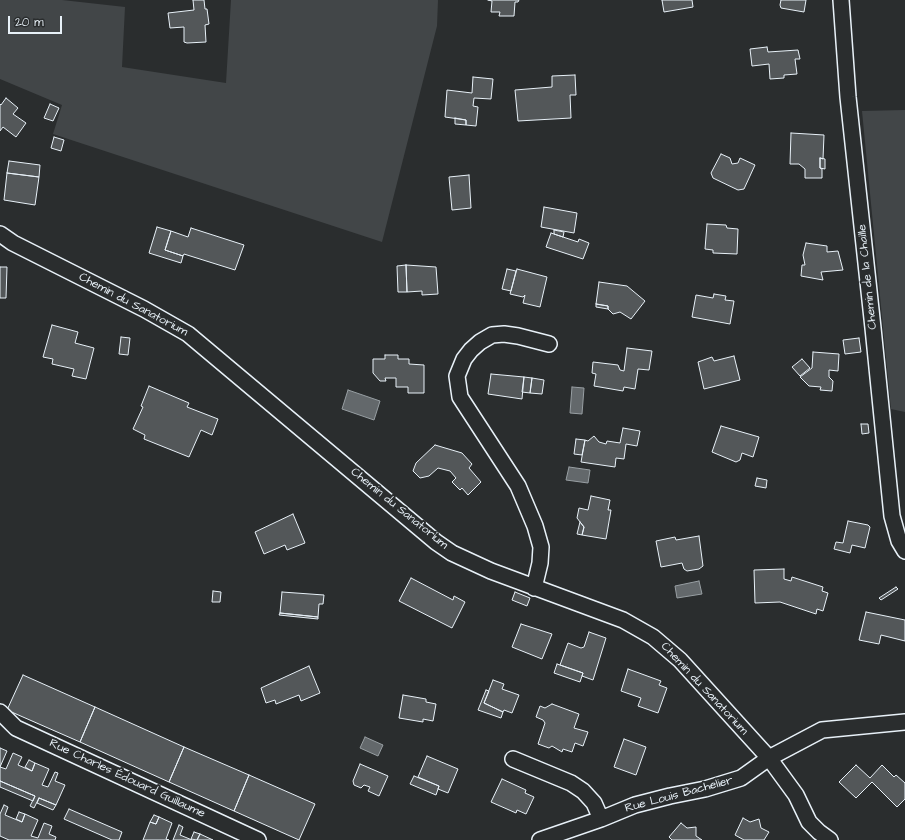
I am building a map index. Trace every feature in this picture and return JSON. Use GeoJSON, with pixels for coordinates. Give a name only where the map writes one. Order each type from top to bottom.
{"type":"FeatureCollection","features":[{"type":"Feature","properties":{"kind":"street","name":"Chemin de la Chaille"},"geometry":{"type":"LineString","coordinates":[[841,0],[848,97],[873,320],[892,516],[899,541],[905,551]]}},
{"type":"Feature","properties":{"kind":"street","name":"Chemin du Sanatorium"},"geometry":{"type":"LineString","coordinates":[[0,234],[13,243],[144,309],[188,334],[436,542],[452,553],[491,571],[534,588],[623,620],[653,637],[680,660],[769,758],[796,795],[809,822],[830,840]]}},
{"type":"Feature","properties":{"kind":"street"},"geometry":{"type":"LineString","coordinates":[[534,588],[540,563],[541,548],[534,526],[518,486],[460,397],[457,376],[464,359],[471,350],[480,342],[492,335],[504,334],[518,336],[549,344]]}},
{"type":"Feature","properties":{"kind":"street","name":"Rue Charles Édouard Guillaume"},"geometry":{"type":"LineString","coordinates":[[0,712],[16,728],[258,840]]}},
{"type":"Feature","properties":{"kind":"street","name":"Rue Louis Bachelier"},"geometry":{"type":"LineString","coordinates":[[540,840],[601,819],[635,805],[670,796],[705,790],[741,778],[769,758],[822,730],[905,722]]}},
{"type":"Feature","properties":{"kind":"street"},"geometry":{"type":"LineString","coordinates":[[513,759],[571,783],[583,791],[594,803],[601,819]]}},
{"type":"Feature","properties":{"kind":"shaded area"},"geometry":{"type":"Polygon","coordinates":[[[0,0],[62,0],[125,7],[122,67],[226,83],[231,0],[438,0],[437,26],[382,242],[53,134],[62,105],[0,79],[0,0]]]}},
{"type":"Feature","properties":{"kind":"shaded area"},"geometry":{"type":"Polygon","coordinates":[[[905,110],[905,412],[891,409],[862,111],[905,110]]]}},
{"type":"Feature","properties":{"kind":"shaded area"},"geometry":{"type":"Polygon","coordinates":[[[572,387],[584,388],[582,414],[570,413],[572,387]]]}},
{"type":"Feature","properties":{"kind":"shaded area"},"geometry":{"type":"Polygon","coordinates":[[[348,390],[380,401],[374,420],[342,409],[348,390]]]}},
{"type":"Feature","properties":{"kind":"shaded area"},"geometry":{"type":"Polygon","coordinates":[[[569,467],[590,470],[588,483],[566,480],[569,467]]]}},
{"type":"Feature","properties":{"kind":"shaded area"},"geometry":{"type":"Polygon","coordinates":[[[699,581],[702,594],[677,598],[675,586],[699,581]]]}},
{"type":"Feature","properties":{"kind":"shaded area"},"geometry":{"type":"Polygon","coordinates":[[[365,737],[383,745],[378,756],[360,748],[365,737]]]}},
{"type":"Feature","properties":{"kind":"building"},"geometry":{"type":"Polygon","coordinates":[[[193,0],[204,0],[205,9],[207,9],[209,24],[205,25],[206,42],[184,42],[184,27],[170,28],[168,13],[194,10],[193,0]]]}},
{"type":"Feature","properties":{"kind":"building"},"geometry":{"type":"Polygon","coordinates":[[[488,0],[519,0],[518,2],[515,2],[514,16],[499,16],[500,12],[491,12],[492,1],[488,0]]]}},
{"type":"Feature","properties":{"kind":"building"},"geometry":{"type":"Polygon","coordinates":[[[662,0],[692,0],[693,7],[664,12],[662,0]]]}},
{"type":"Feature","properties":{"kind":"building"},"geometry":{"type":"Polygon","coordinates":[[[781,0],[806,0],[804,12],[781,8],[781,0]]]}},
{"type":"Feature","properties":{"kind":"building"},"geometry":{"type":"Polygon","coordinates":[[[767,47],[768,52],[798,50],[800,59],[795,59],[797,74],[784,75],[784,78],[770,79],[769,64],[752,66],[750,49],[767,47]]]}},
{"type":"Feature","properties":{"kind":"building"},"geometry":{"type":"Polygon","coordinates":[[[575,75],[576,95],[570,95],[571,118],[518,121],[515,90],[552,87],[552,76],[575,75]]]}},
{"type":"Feature","properties":{"kind":"building"},"geometry":{"type":"Polygon","coordinates":[[[473,77],[493,79],[491,99],[474,98],[473,106],[478,107],[476,126],[466,125],[466,120],[445,117],[447,90],[472,93],[473,77]]]}},
{"type":"Feature","properties":{"kind":"building"},"geometry":{"type":"Polygon","coordinates":[[[6,98],[18,108],[13,114],[26,123],[16,137],[3,127],[0,131],[0,104],[1,105],[6,98]]]}},
{"type":"Feature","properties":{"kind":"building"},"geometry":{"type":"Polygon","coordinates":[[[50,104],[59,108],[53,121],[44,118],[50,104]]]}},
{"type":"Feature","properties":{"kind":"building"},"geometry":{"type":"Polygon","coordinates":[[[455,118],[466,120],[466,125],[455,124],[455,118]]]}},
{"type":"Feature","properties":{"kind":"building"},"geometry":{"type":"Polygon","coordinates":[[[791,133],[824,135],[823,159],[820,158],[822,178],[805,178],[805,169],[799,164],[790,164],[791,133]]]}},
{"type":"Feature","properties":{"kind":"building"},"geometry":{"type":"Polygon","coordinates":[[[54,137],[64,140],[61,151],[51,148],[54,137]]]}},
{"type":"Feature","properties":{"kind":"building"},"geometry":{"type":"Polygon","coordinates":[[[721,154],[730,158],[732,164],[738,163],[740,158],[755,165],[744,189],[738,190],[713,178],[711,173],[721,154]]]}},
{"type":"Feature","properties":{"kind":"building"},"geometry":{"type":"Polygon","coordinates":[[[820,158],[825,159],[825,169],[820,168],[820,158]]]}},
{"type":"Feature","properties":{"kind":"building"},"geometry":{"type":"Polygon","coordinates":[[[9,161],[40,165],[39,177],[7,173],[9,161]]]}},
{"type":"Feature","properties":{"kind":"building"},"geometry":{"type":"Polygon","coordinates":[[[7,173],[39,177],[35,205],[4,200],[7,173]]]}},
{"type":"Feature","properties":{"kind":"building"},"geometry":{"type":"Polygon","coordinates":[[[469,175],[471,208],[452,210],[449,177],[469,175]]]}},
{"type":"Feature","properties":{"kind":"building"},"geometry":{"type":"Polygon","coordinates":[[[544,207],[577,213],[574,233],[541,227],[544,207]]]}},
{"type":"Feature","properties":{"kind":"building"},"geometry":{"type":"Polygon","coordinates":[[[707,224],[726,225],[727,228],[738,229],[737,254],[713,253],[713,250],[705,249],[707,224]]]}},
{"type":"Feature","properties":{"kind":"building"},"geometry":{"type":"Polygon","coordinates":[[[157,227],[171,231],[165,250],[183,256],[181,263],[149,253],[157,227]]]}},
{"type":"Feature","properties":{"kind":"building"},"geometry":{"type":"Polygon","coordinates":[[[191,228],[244,245],[235,270],[184,254],[183,256],[165,250],[171,231],[188,237],[191,228]]]}},
{"type":"Feature","properties":{"kind":"building"},"geometry":{"type":"Polygon","coordinates":[[[554,230],[564,232],[563,237],[554,234],[554,230]]]}},
{"type":"Feature","properties":{"kind":"building"},"geometry":{"type":"Polygon","coordinates":[[[551,233],[578,242],[579,239],[589,243],[583,259],[546,247],[551,233]]]}},
{"type":"Feature","properties":{"kind":"building"},"geometry":{"type":"Polygon","coordinates":[[[806,243],[827,246],[827,252],[838,251],[843,270],[821,272],[823,280],[801,276],[802,265],[805,265],[803,255],[806,243]]]}},
{"type":"Feature","properties":{"kind":"building"},"geometry":{"type":"Polygon","coordinates":[[[406,265],[436,267],[438,294],[422,295],[422,291],[407,292],[406,265]]]}},
{"type":"Feature","properties":{"kind":"building"},"geometry":{"type":"Polygon","coordinates":[[[406,265],[407,292],[398,292],[397,266],[406,265]]]}},
{"type":"Feature","properties":{"kind":"building"},"geometry":{"type":"Polygon","coordinates":[[[0,267],[7,267],[6,298],[0,298],[0,267]]]}},
{"type":"Feature","properties":{"kind":"building"},"geometry":{"type":"Polygon","coordinates":[[[507,269],[516,271],[511,291],[502,289],[507,269]]]}},
{"type":"Feature","properties":{"kind":"building"},"geometry":{"type":"Polygon","coordinates":[[[517,269],[547,277],[540,307],[523,303],[525,295],[523,297],[510,294],[517,269]]]}},
{"type":"Feature","properties":{"kind":"building"},"geometry":{"type":"Polygon","coordinates":[[[599,282],[627,286],[645,301],[631,319],[620,312],[613,314],[608,309],[608,306],[596,304],[599,282]]]}},
{"type":"Feature","properties":{"kind":"building"},"geometry":{"type":"Polygon","coordinates":[[[714,294],[726,296],[725,300],[734,301],[730,324],[692,317],[696,295],[713,298],[714,294]]]}},
{"type":"Feature","properties":{"kind":"building"},"geometry":{"type":"Polygon","coordinates":[[[596,304],[608,306],[608,309],[596,307],[596,304]]]}},
{"type":"Feature","properties":{"kind":"building"},"geometry":{"type":"Polygon","coordinates":[[[52,325],[78,332],[75,343],[94,348],[86,379],[72,376],[74,369],[52,364],[53,359],[43,357],[52,325]]]}},
{"type":"Feature","properties":{"kind":"building"},"geometry":{"type":"Polygon","coordinates":[[[121,337],[130,338],[128,355],[119,354],[121,337]]]}},
{"type":"Feature","properties":{"kind":"building"},"geometry":{"type":"Polygon","coordinates":[[[859,338],[861,352],[845,354],[843,340],[859,338]]]}},
{"type":"Feature","properties":{"kind":"building"},"geometry":{"type":"Polygon","coordinates":[[[627,348],[652,351],[649,370],[638,369],[635,389],[624,387],[623,391],[594,386],[596,374],[592,373],[593,362],[618,365],[620,370],[624,371],[627,348]]]}},
{"type":"Feature","properties":{"kind":"building"},"geometry":{"type":"Polygon","coordinates":[[[813,352],[839,354],[838,371],[829,370],[829,377],[833,381],[832,391],[820,390],[821,387],[809,386],[800,377],[812,368],[813,352]]]}},
{"type":"Feature","properties":{"kind":"building"},"geometry":{"type":"Polygon","coordinates":[[[385,355],[398,355],[398,359],[409,359],[409,364],[424,365],[424,393],[408,393],[408,387],[396,387],[396,378],[385,378],[386,381],[380,381],[373,373],[373,359],[385,359],[385,355]]]}},
{"type":"Feature","properties":{"kind":"building"},"geometry":{"type":"Polygon","coordinates":[[[734,356],[740,380],[704,389],[698,362],[712,357],[714,361],[734,356]]]}},
{"type":"Feature","properties":{"kind":"building"},"geometry":{"type":"Polygon","coordinates":[[[802,359],[810,368],[800,376],[792,367],[802,359]]]}},
{"type":"Feature","properties":{"kind":"building"},"geometry":{"type":"Polygon","coordinates":[[[491,374],[524,377],[522,399],[488,394],[491,374]]]}},
{"type":"Feature","properties":{"kind":"building"},"geometry":{"type":"Polygon","coordinates":[[[524,377],[532,378],[530,393],[522,392],[524,377]]]}},
{"type":"Feature","properties":{"kind":"building"},"geometry":{"type":"Polygon","coordinates":[[[532,378],[544,380],[542,394],[530,393],[532,378]]]}},
{"type":"Feature","properties":{"kind":"building"},"geometry":{"type":"Polygon","coordinates":[[[149,386],[189,403],[187,407],[218,419],[212,435],[201,430],[189,457],[144,439],[145,435],[133,429],[143,407],[141,406],[149,386]]]}},
{"type":"Feature","properties":{"kind":"building"},"geometry":{"type":"Polygon","coordinates":[[[861,424],[868,424],[869,433],[862,434],[861,424]]]}},
{"type":"Feature","properties":{"kind":"building"},"geometry":{"type":"Polygon","coordinates":[[[721,426],[759,437],[753,457],[742,453],[740,460],[736,462],[712,452],[721,426]]]}},
{"type":"Feature","properties":{"kind":"building"},"geometry":{"type":"Polygon","coordinates":[[[623,428],[640,431],[637,446],[626,444],[624,459],[616,458],[615,467],[581,462],[585,440],[588,441],[594,436],[599,442],[606,444],[607,441],[620,443],[623,428]]]}},
{"type":"Feature","properties":{"kind":"building"},"geometry":{"type":"Polygon","coordinates":[[[576,439],[585,440],[582,455],[574,454],[576,439]]]}},
{"type":"Feature","properties":{"kind":"building"},"geometry":{"type":"Polygon","coordinates":[[[435,445],[462,453],[472,464],[469,468],[481,482],[468,495],[462,488],[460,490],[452,482],[456,478],[450,471],[438,468],[429,476],[420,478],[413,471],[416,463],[435,445]]]}},
{"type":"Feature","properties":{"kind":"building"},"geometry":{"type":"Polygon","coordinates":[[[757,478],[767,480],[766,488],[755,486],[757,478]]]}},
{"type":"Feature","properties":{"kind":"building"},"geometry":{"type":"Polygon","coordinates":[[[591,496],[610,500],[608,510],[611,510],[606,539],[582,535],[584,527],[577,518],[579,508],[588,510],[591,496]]]}},
{"type":"Feature","properties":{"kind":"building"},"geometry":{"type":"Polygon","coordinates":[[[293,514],[305,543],[287,550],[285,545],[264,554],[255,532],[293,514]]]}},
{"type":"Feature","properties":{"kind":"building"},"geometry":{"type":"Polygon","coordinates":[[[848,521],[868,525],[870,527],[865,548],[852,545],[850,553],[834,549],[836,542],[843,543],[848,521]]]}},
{"type":"Feature","properties":{"kind":"building"},"geometry":{"type":"Polygon","coordinates":[[[580,522],[584,527],[582,535],[577,534],[580,522]]]}},
{"type":"Feature","properties":{"kind":"building"},"geometry":{"type":"Polygon","coordinates":[[[699,536],[703,566],[699,569],[687,571],[684,569],[682,563],[661,567],[656,541],[675,537],[676,540],[699,536]]]}},
{"type":"Feature","properties":{"kind":"building"},"geometry":{"type":"Polygon","coordinates":[[[784,569],[784,579],[791,581],[792,577],[823,587],[822,591],[828,593],[823,611],[817,609],[816,614],[780,602],[755,603],[754,570],[784,569]]]}},
{"type":"Feature","properties":{"kind":"building"},"geometry":{"type":"Polygon","coordinates":[[[411,578],[453,600],[454,596],[465,602],[452,628],[399,601],[411,578]]]}},
{"type":"Feature","properties":{"kind":"building"},"geometry":{"type":"Polygon","coordinates":[[[896,587],[898,589],[881,600],[879,598],[896,587]]]}},
{"type":"Feature","properties":{"kind":"building"},"geometry":{"type":"Polygon","coordinates":[[[213,591],[221,592],[220,602],[212,602],[213,591]]]}},
{"type":"Feature","properties":{"kind":"building"},"geometry":{"type":"Polygon","coordinates":[[[282,592],[324,595],[323,604],[319,604],[318,617],[280,613],[282,592]]]}},
{"type":"Feature","properties":{"kind":"building"},"geometry":{"type":"Polygon","coordinates":[[[515,592],[530,598],[527,606],[512,600],[515,592]]]}},
{"type":"Feature","properties":{"kind":"building"},"geometry":{"type":"Polygon","coordinates":[[[866,612],[905,620],[905,641],[881,635],[879,644],[859,640],[866,612]]]}},
{"type":"Feature","properties":{"kind":"building"},"geometry":{"type":"Polygon","coordinates":[[[280,613],[318,617],[318,619],[279,615],[280,613]]]}},
{"type":"Feature","properties":{"kind":"building"},"geometry":{"type":"Polygon","coordinates":[[[521,624],[552,634],[542,659],[512,647],[521,624]]]}},
{"type":"Feature","properties":{"kind":"building"},"geometry":{"type":"Polygon","coordinates":[[[589,632],[606,638],[593,680],[582,676],[583,673],[560,665],[568,643],[581,648],[584,647],[589,632]]]}},
{"type":"Feature","properties":{"kind":"building"},"geometry":{"type":"Polygon","coordinates":[[[557,664],[583,673],[580,682],[554,673],[557,664]]]}},
{"type":"Feature","properties":{"kind":"building"},"geometry":{"type":"Polygon","coordinates":[[[309,666],[320,693],[301,701],[299,695],[276,704],[275,700],[266,703],[261,688],[309,666]]]}},
{"type":"Feature","properties":{"kind":"building"},"geometry":{"type":"Polygon","coordinates":[[[628,669],[661,681],[659,685],[667,688],[658,713],[638,706],[641,698],[621,691],[628,669]]]}},
{"type":"Feature","properties":{"kind":"building"},"geometry":{"type":"Polygon","coordinates":[[[23,675],[95,707],[80,742],[7,710],[23,675]]]}},
{"type":"Feature","properties":{"kind":"building"},"geometry":{"type":"Polygon","coordinates":[[[493,680],[504,684],[502,689],[519,695],[512,713],[504,710],[503,712],[484,703],[493,680]]]}},
{"type":"Feature","properties":{"kind":"building"},"geometry":{"type":"Polygon","coordinates":[[[486,690],[489,691],[484,703],[503,712],[501,718],[478,710],[486,690]]]}},
{"type":"Feature","properties":{"kind":"building"},"geometry":{"type":"Polygon","coordinates":[[[403,695],[426,699],[426,702],[436,704],[433,721],[423,719],[423,722],[399,718],[403,695]]]}},
{"type":"Feature","properties":{"kind":"building"},"geometry":{"type":"Polygon","coordinates":[[[552,704],[579,714],[574,728],[588,732],[583,746],[575,743],[572,752],[563,749],[562,752],[552,746],[549,748],[538,744],[545,723],[543,720],[536,717],[540,706],[545,708],[552,704]]]}},
{"type":"Feature","properties":{"kind":"building"},"geometry":{"type":"Polygon","coordinates":[[[95,707],[184,747],[169,782],[80,742],[95,707]]]}},
{"type":"Feature","properties":{"kind":"building"},"geometry":{"type":"Polygon","coordinates":[[[624,739],[646,747],[636,775],[614,767],[624,739]]]}},
{"type":"Feature","properties":{"kind":"building"},"geometry":{"type":"Polygon","coordinates":[[[184,747],[249,775],[234,811],[169,782],[184,747]]]}},
{"type":"Feature","properties":{"kind":"building"},"geometry":{"type":"Polygon","coordinates":[[[0,748],[7,751],[0,767],[0,748]]]}},
{"type":"Feature","properties":{"kind":"building"},"geometry":{"type":"Polygon","coordinates":[[[13,753],[22,757],[18,765],[32,771],[35,763],[49,769],[42,785],[48,787],[55,772],[58,773],[55,781],[65,785],[56,805],[39,798],[34,808],[30,806],[35,796],[0,781],[0,767],[6,769],[13,753]]]}},
{"type":"Feature","properties":{"kind":"building"},"geometry":{"type":"Polygon","coordinates":[[[427,756],[458,769],[448,793],[438,789],[439,786],[418,777],[427,756]]]}},
{"type":"Feature","properties":{"kind":"building"},"geometry":{"type":"Polygon","coordinates":[[[29,760],[35,763],[32,771],[25,767],[29,760]]]}},
{"type":"Feature","properties":{"kind":"building"},"geometry":{"type":"Polygon","coordinates":[[[360,764],[388,776],[379,796],[368,791],[370,787],[364,785],[361,788],[354,785],[353,781],[360,764]]]}},
{"type":"Feature","properties":{"kind":"building"},"geometry":{"type":"Polygon","coordinates":[[[856,765],[870,778],[882,765],[894,777],[896,775],[905,783],[905,799],[897,807],[872,782],[856,798],[839,782],[856,765]]]}},
{"type":"Feature","properties":{"kind":"building"},"geometry":{"type":"Polygon","coordinates":[[[249,775],[315,804],[299,840],[234,811],[249,775]]]}},
{"type":"Feature","properties":{"kind":"building"},"geometry":{"type":"Polygon","coordinates":[[[414,776],[439,786],[436,795],[410,784],[414,776]]]}},
{"type":"Feature","properties":{"kind":"building"},"geometry":{"type":"Polygon","coordinates":[[[502,779],[526,790],[525,793],[534,797],[526,814],[517,810],[516,813],[491,802],[502,779]]]}},
{"type":"Feature","properties":{"kind":"building"},"geometry":{"type":"Polygon","coordinates":[[[0,781],[35,796],[33,801],[0,787],[0,781]]]}},
{"type":"Feature","properties":{"kind":"building"},"geometry":{"type":"Polygon","coordinates":[[[39,798],[56,805],[53,810],[37,803],[39,798]]]}},
{"type":"Feature","properties":{"kind":"building"},"geometry":{"type":"Polygon","coordinates":[[[4,805],[8,807],[5,815],[22,822],[25,814],[38,820],[31,836],[38,838],[44,823],[52,826],[49,834],[56,837],[55,840],[9,840],[0,836],[0,814],[4,805]]]}},
{"type":"Feature","properties":{"kind":"building"},"geometry":{"type":"Polygon","coordinates":[[[69,809],[122,832],[119,840],[112,840],[64,819],[69,809]]]}},
{"type":"Feature","properties":{"kind":"building"},"geometry":{"type":"Polygon","coordinates":[[[19,812],[25,814],[22,822],[16,819],[19,812]]]}},
{"type":"Feature","properties":{"kind":"building"},"geometry":{"type":"Polygon","coordinates":[[[154,815],[159,817],[156,824],[150,822],[154,815]]]}},
{"type":"Feature","properties":{"kind":"building"},"geometry":{"type":"Polygon","coordinates":[[[159,817],[172,823],[166,839],[169,840],[143,840],[150,822],[156,824],[159,817]]]}},
{"type":"Feature","properties":{"kind":"building"},"geometry":{"type":"Polygon","coordinates":[[[743,818],[750,822],[759,819],[761,828],[769,832],[764,840],[744,840],[735,835],[743,818]]]}},
{"type":"Feature","properties":{"kind":"building"},"geometry":{"type":"Polygon","coordinates":[[[681,823],[687,828],[696,827],[696,836],[702,840],[672,840],[669,837],[681,823]]]}},
{"type":"Feature","properties":{"kind":"building"},"geometry":{"type":"Polygon","coordinates":[[[179,825],[183,827],[180,835],[192,840],[173,840],[179,825]]]}},
{"type":"Feature","properties":{"kind":"building"},"geometry":{"type":"Polygon","coordinates":[[[194,832],[200,834],[197,840],[191,839],[194,832]]]}},
{"type":"Feature","properties":{"kind":"building"},"geometry":{"type":"Polygon","coordinates":[[[200,834],[213,840],[197,840],[200,834]]]}}]}
